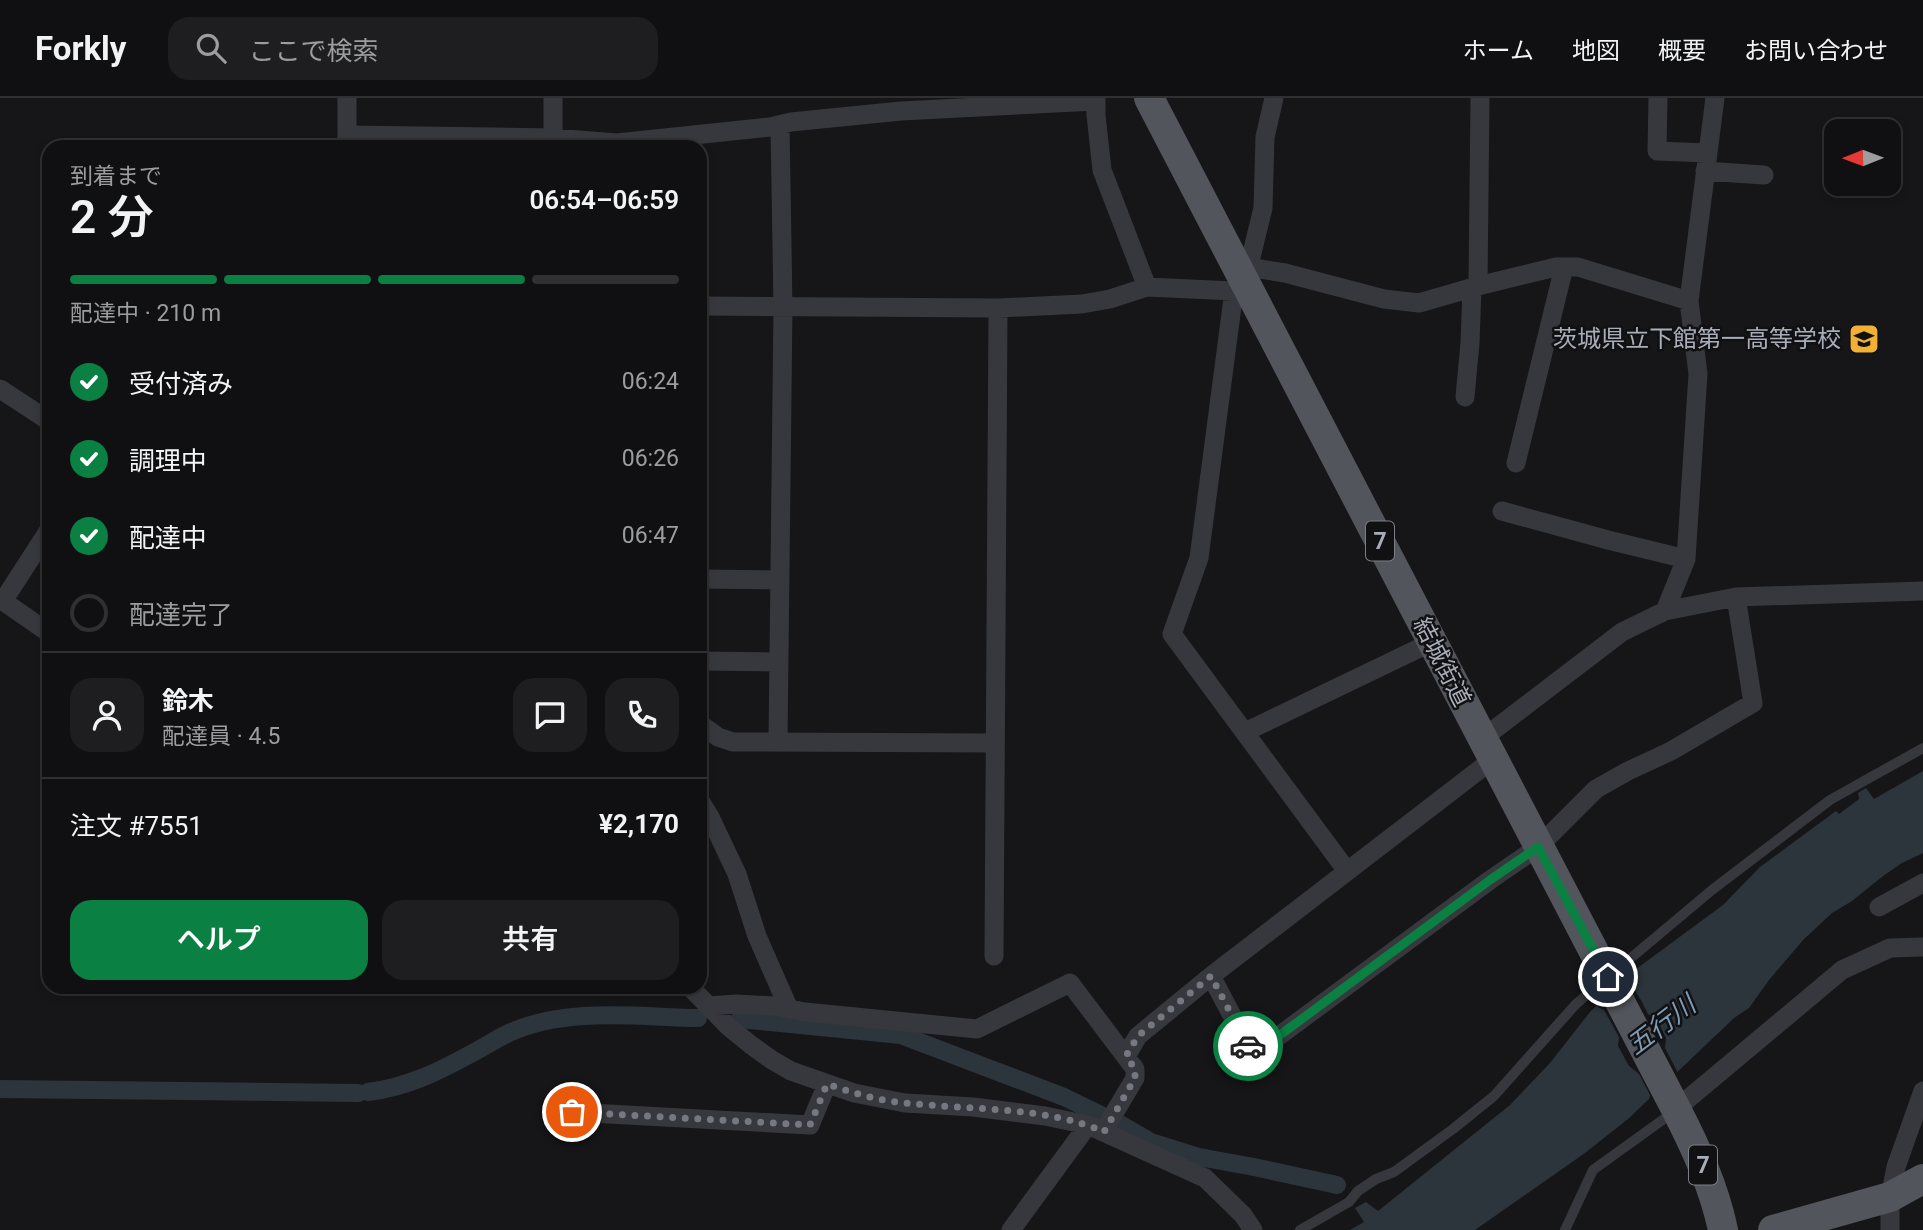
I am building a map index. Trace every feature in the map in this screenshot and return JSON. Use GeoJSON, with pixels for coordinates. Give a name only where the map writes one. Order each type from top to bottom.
{"type":"FeatureCollection","features":[{"type":"Feature","properties":{"kind":"main road","name":"結城街道"},"geometry":{"type":"LineString","coordinates":[[1149,98],[1697,1149],[1723,1230]]}},
{"type":"Feature","properties":{"kind":"main road"},"geometry":{"type":"LineString","coordinates":[[1773,1230],[1890,1197],[1923,1179]]}},
{"type":"Feature","properties":{"kind":"street"},"geometry":{"type":"LineString","coordinates":[[347,98],[347,140]]}},
{"type":"Feature","properties":{"kind":"street"},"geometry":{"type":"LineString","coordinates":[[553,98],[553,140]]}},
{"type":"Feature","properties":{"kind":"street"},"geometry":{"type":"LineString","coordinates":[[1274,98],[1265,137],[1263,208],[1251,257],[1241,278],[1199,558],[1172,634],[1347,871]]}},
{"type":"Feature","properties":{"kind":"street"},"geometry":{"type":"LineString","coordinates":[[1465,397],[1475,287],[1480,98]]}},
{"type":"Feature","properties":{"kind":"street"},"geometry":{"type":"LineString","coordinates":[[1658,98],[1657,151],[1764,175]]}},
{"type":"Feature","properties":{"kind":"street"},"geometry":{"type":"LineString","coordinates":[[1665,611],[1686,559],[1698,373],[1689,301],[1715,98]]}},
{"type":"Feature","properties":{"kind":"street"},"geometry":{"type":"LineString","coordinates":[[644,140],[901,111],[1096,100],[1102,170],[1147,287]]}},
{"type":"Feature","properties":{"kind":"street"},"geometry":{"type":"LineString","coordinates":[[778,742],[783,307],[780,125]]}},
{"type":"Feature","properties":{"kind":"street"},"geometry":{"type":"LineString","coordinates":[[1516,463],[1564,267]]}},
{"type":"Feature","properties":{"kind":"street"},"geometry":{"type":"LineString","coordinates":[[707,306],[998,308],[1082,304],[1110,299],[1147,287],[1285,274],[1384,299],[1419,303],[1564,267],[1578,267],[1689,301]]}},
{"type":"Feature","properties":{"kind":"street"},"geometry":{"type":"LineString","coordinates":[[994,956],[998,308]]}},
{"type":"Feature","properties":{"kind":"street"},"geometry":{"type":"LineString","coordinates":[[0,389],[42,416]]}},
{"type":"Feature","properties":{"kind":"street"},"geometry":{"type":"LineString","coordinates":[[1502,511],[1686,559]]}},
{"type":"Feature","properties":{"kind":"street"},"geometry":{"type":"LineString","coordinates":[[42,540],[1,600],[42,628]]}},
{"type":"Feature","properties":{"kind":"street"},"geometry":{"type":"LineString","coordinates":[[707,579],[779,580]]}},
{"type":"Feature","properties":{"kind":"street"},"geometry":{"type":"LineString","coordinates":[[1126,1056],[1138,1036],[1347,871],[1622,632],[1665,611],[1735,597],[1923,591]]}},
{"type":"Feature","properties":{"kind":"street"},"geometry":{"type":"LineString","coordinates":[[1211,976],[1253,1055],[1538,847],[1596,789],[1671,751],[1753,703],[1735,597]]}},
{"type":"Feature","properties":{"kind":"street"},"geometry":{"type":"LineString","coordinates":[[1245,732],[1432,642]]}},
{"type":"Feature","properties":{"kind":"street"},"geometry":{"type":"LineString","coordinates":[[707,661],[778,662]]}},
{"type":"Feature","properties":{"kind":"street"},"geometry":{"type":"LineString","coordinates":[[707,729],[726,741],[995,743]]}},
{"type":"Feature","properties":{"kind":"street"},"geometry":{"type":"LineString","coordinates":[[707,812],[737,874],[757,936],[789,1009]]}},
{"type":"Feature","properties":{"kind":"street"},"geometry":{"type":"LineString","coordinates":[[1879,907],[1923,884]]}},
{"type":"Feature","properties":{"kind":"street"},"geometry":{"type":"LineString","coordinates":[[1675,1106],[1842,970],[1890,947],[1923,947]]}},
{"type":"Feature","properties":{"kind":"street"},"geometry":{"type":"LineString","coordinates":[[709,1006],[775,1006],[873,1020],[977,1029],[1070,984],[1135,1069],[1135,1078],[1011,1230]]}},
{"type":"Feature","properties":{"kind":"street"},"geometry":{"type":"LineString","coordinates":[[697,994],[729,1027],[791,1071],[854,1093],[905,1103],[973,1107],[1045,1116],[1096,1128],[1205,1178],[1243,1215],[1253,1230]]}},
{"type":"Feature","properties":{"kind":"street"},"geometry":{"type":"LineString","coordinates":[[572,1112],[810,1125],[827,1084]]}},
{"type":"Feature","properties":{"kind":"street"},"geometry":{"type":"LineString","coordinates":[[1890,1230],[1890,1197],[1896,1167],[1923,1091]]}},
{"type":"Feature","properties":{"kind":"lane"},"geometry":{"type":"LineString","coordinates":[[1300,1230],[1349,1202],[1358,1191],[1394,1172],[1494,1096],[1576,1004],[1609,981],[1712,890],[1830,800],[1923,748]]}},
{"type":"Feature","properties":{"kind":"lane"},"geometry":{"type":"LineString","coordinates":[[1565,1230],[1593,1170],[1675,1106]]}},
{"type":"Feature","properties":{"kind":"water","name":"五行川"},"geometry":{"type":"Polygon","coordinates":[[[1923,771],[1923,853],[1902,863],[1832,913],[1804,939],[1749,1008],[1734,1018],[1628,1119],[1585,1153],[1475,1230],[1350,1230],[1364,1222],[1355,1208],[1366,1202],[1378,1211],[1510,1105],[1550,1063],[1590,1012],[1628,975],[1723,905],[1760,867],[1836,811],[1839,814],[1859,799],[1858,793],[1866,788],[1874,799],[1923,771]]]}},
{"type":"Feature","properties":{"kind":"pier"},"geometry":{"type":"Polygon","coordinates":[[[1630,969],[1636,979],[1634,989],[1666,1038],[1665,1048],[1679,1075],[1649,1104],[1650,1095],[1639,1074],[1629,1066],[1618,1046],[1619,1037],[1604,1010],[1598,1007],[1596,1002],[1630,969]]]}},
{"type":"Feature","properties":{"kind":"waterway"},"geometry":{"type":"LineString","coordinates":[[368,1092],[425,1077],[507,1034],[533,1024],[603,1015],[698,1018]]}},
{"type":"Feature","properties":{"kind":"waterway"},"geometry":{"type":"LineString","coordinates":[[740,1019],[901,1035],[1064,1097],[1101,1115]]}},
{"type":"Feature","properties":{"kind":"waterway"},"geometry":{"type":"LineString","coordinates":[[0,1089],[358,1093]]}},
{"type":"Feature","properties":{"kind":"waterway"},"geometry":{"type":"LineString","coordinates":[[1120,1124],[1151,1142],[1199,1157],[1337,1185]]}},
{"type":"Feature","properties":{"kind":"way so far"},"geometry":{"type":"LineString","coordinates":[[572,1112],[810,1125],[827,1084],[854,1093],[905,1103],[973,1107],[1045,1116],[1088,1125],[1104,1132],[1135,1078],[1135,1069],[1126,1056],[1138,1036],[1211,976],[1248,1046]]}},
{"type":"Feature","properties":{"kind":"place","name":"茨城県立下館第一高等学校"},"geometry":{"type":"Point","coordinates":[1864,339]}},
{"type":"Feature","properties":{"kind":"route"},"geometry":{"type":"LineString","coordinates":[[1248,1046],[1253,1055],[1538,847],[1608,977]]}}]}
